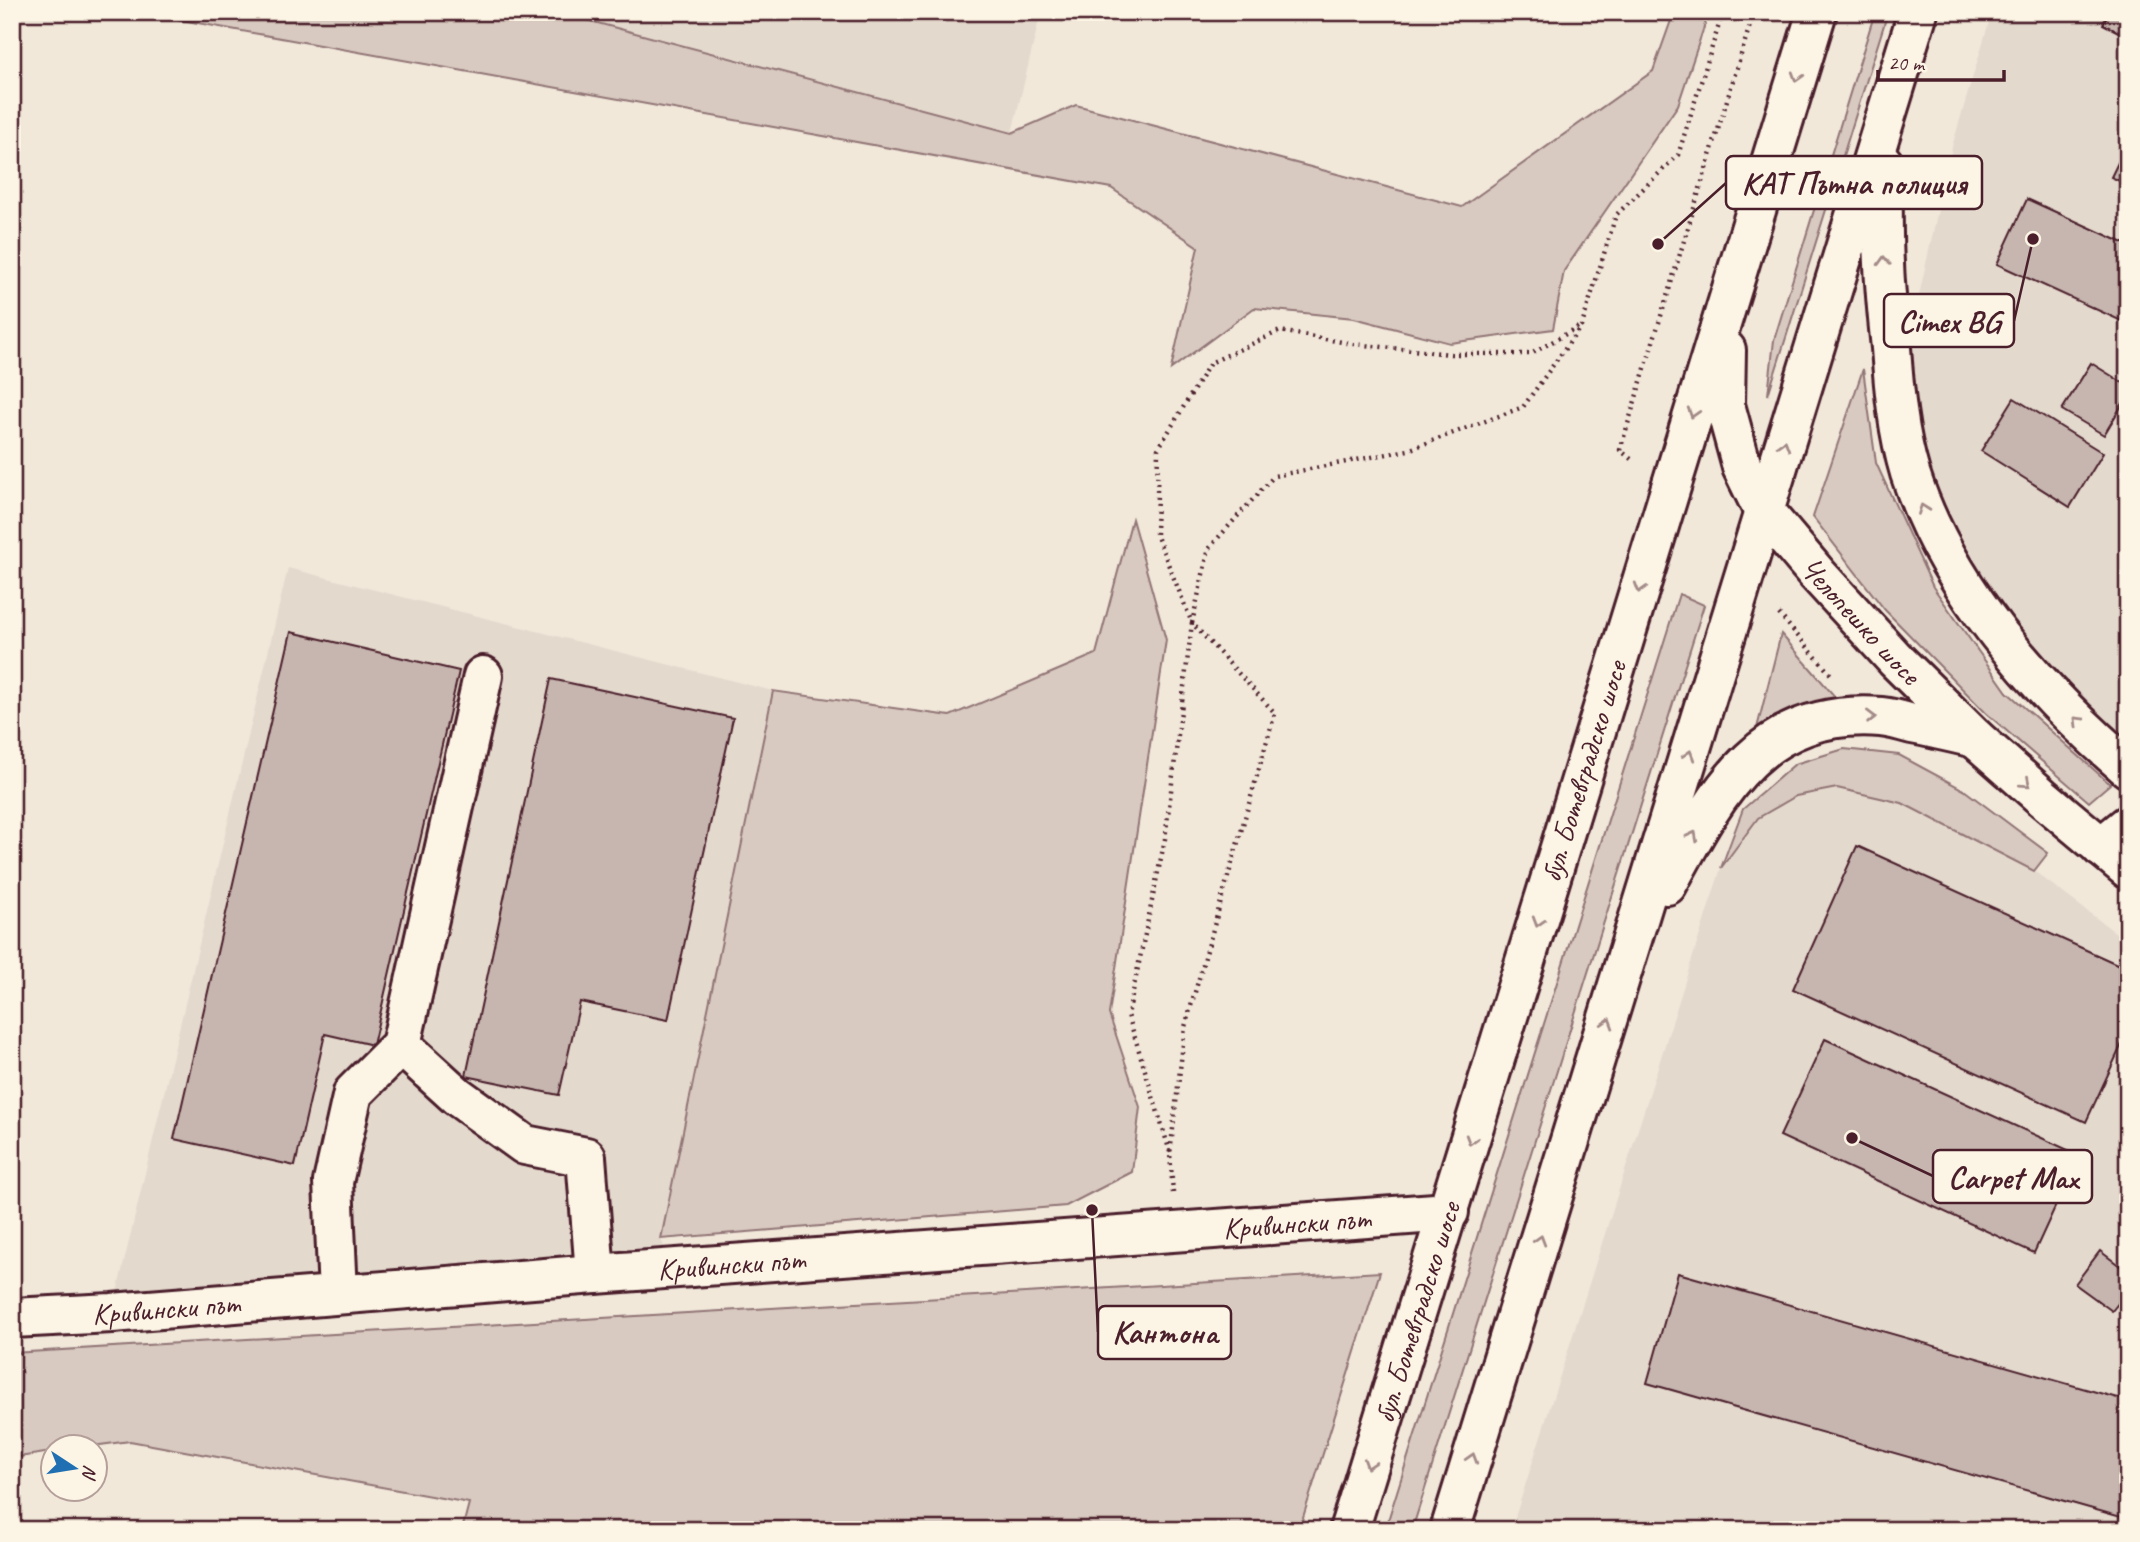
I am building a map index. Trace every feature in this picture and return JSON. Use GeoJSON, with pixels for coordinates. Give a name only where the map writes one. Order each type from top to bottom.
{"type":"FeatureCollection","features":[{"type":"Feature","properties":{"kind":"main road","name":"бул. Ботевградско шосе"},"geometry":{"type":"LineString","coordinates":[[1349,1530],[1817,12]]}},
{"type":"Feature","properties":{"kind":"main road"},"geometry":{"type":"LineString","coordinates":[[1454,1527],[1763,510],[1918,12]]}},
{"type":"Feature","properties":{"kind":"main road"},"geometry":{"type":"LineString","coordinates":[[1883,126],[1884,263],[1895,402],[1910,471],[1930,526],[1953,570],[1999,636],[2052,695],[2128,768]]}},
{"type":"Feature","properties":{"kind":"main road","name":"Челопешко шосе"},"geometry":{"type":"LineString","coordinates":[[1727,301],[1725,405],[1742,467],[1763,510],[1895,659],[1975,737],[2119,847]]}},
{"type":"Feature","properties":{"kind":"main road"},"geometry":{"type":"LineString","coordinates":[[338,1294],[333,1182],[353,1093],[401,1045],[483,676]]}},
{"type":"Feature","properties":{"kind":"main road"},"geometry":{"type":"LineString","coordinates":[[1627,961],[1703,819],[1730,779],[1761,748],[1799,728],[1839,718],[1882,717],[1975,737]]}},
{"type":"Feature","properties":{"kind":"main road"},"geometry":{"type":"LineString","coordinates":[[401,1045],[457,1096],[525,1145],[586,1157],[595,1274]]}},
{"type":"Feature","properties":{"kind":"main road","name":"Кривински път"},"geometry":{"type":"LineString","coordinates":[[12,1318],[112,1313],[595,1274],[1449,1212]]}},
{"type":"Feature","properties":{"kind":"path"},"geometry":{"type":"LineString","coordinates":[[1170,1154],[1128,1015],[1165,839],[1192,623],[1209,548],[1274,476],[1408,450],[1523,407],[1582,325],[1616,215],[1678,155],[1723,12]]}},
{"type":"Feature","properties":{"kind":"path"},"geometry":{"type":"LineString","coordinates":[[1631,459],[1620,450],[1754,12]]}},
{"type":"Feature","properties":{"kind":"path"},"geometry":{"type":"LineString","coordinates":[[1175,1232],[1170,1154],[1185,1027],[1275,713],[1192,623],[1156,534],[1158,449],[1210,363],[1280,331],[1353,344],[1451,354],[1531,354],[1582,325]]}},
{"type":"Feature","properties":{"kind":"path"},"geometry":{"type":"LineString","coordinates":[[1779,614],[1841,687]]}},
{"type":"Feature","properties":{"kind":"shaded area"},"geometry":{"type":"Polygon","coordinates":[[[137,12],[556,12],[1012,133],[1076,105],[1462,207],[1653,71],[1674,12],[1709,12],[1678,105],[1564,271],[1553,329],[1450,343],[1354,318],[1254,308],[1171,369],[1198,247],[1111,188],[137,12]]]}},
{"type":"Feature","properties":{"kind":"shaded area"},"geometry":{"type":"Polygon","coordinates":[[[556,12],[1041,12],[1012,133],[556,12]]]}},
{"type":"Feature","properties":{"kind":"shaded area"},"geometry":{"type":"Polygon","coordinates":[[[1875,12],[1888,12],[1768,395],[1774,340],[1875,12]]]}},
{"type":"Feature","properties":{"kind":"shaded area"},"geometry":{"type":"Polygon","coordinates":[[[1992,12],[2128,12],[2128,768],[1999,636],[1895,402],[1953,143],[1992,12]]]}},
{"type":"Feature","properties":{"kind":"shaded area"},"geometry":{"type":"Polygon","coordinates":[[[1863,369],[1876,463],[1933,587],[2007,692],[2110,784],[2089,802],[1986,713],[1885,610],[1813,517],[1863,369]]]}},
{"type":"Feature","properties":{"kind":"shaded area"},"geometry":{"type":"Polygon","coordinates":[[[1132,519],[1166,640],[1109,1014],[1140,1107],[1132,1172],[1066,1206],[661,1239],[773,691],[950,716],[1096,654],[1132,519]]]}},
{"type":"Feature","properties":{"kind":"shaded area"},"geometry":{"type":"Polygon","coordinates":[[[288,568],[773,691],[661,1239],[672,1268],[112,1313],[288,568]]]}},
{"type":"Feature","properties":{"kind":"shaded area"},"geometry":{"type":"Polygon","coordinates":[[[1679,594],[1704,605],[1412,1530],[1385,1530],[1679,594]]]}},
{"type":"Feature","properties":{"kind":"shaded area"},"geometry":{"type":"Polygon","coordinates":[[[1781,634],[1836,698],[1807,707],[1755,736],[1781,634]]]}},
{"type":"Feature","properties":{"kind":"shaded area"},"geometry":{"type":"Polygon","coordinates":[[[1844,749],[1899,755],[1964,790],[2048,853],[2034,871],[1902,803],[1837,788],[1796,796],[1758,818],[1721,868],[1743,809],[1795,764],[1844,749]]]}},
{"type":"Feature","properties":{"kind":"shaded area"},"geometry":{"type":"Polygon","coordinates":[[[1837,788],[1902,803],[2034,871],[2128,942],[2128,1530],[1511,1530],[1721,868],[1758,818],[1796,796],[1837,788]]]}},
{"type":"Feature","properties":{"kind":"shaded area"},"geometry":{"type":"Polygon","coordinates":[[[1380,1272],[1299,1530],[462,1530],[469,1503],[130,1441],[108,1444],[108,1434],[38,1434],[38,1454],[12,1458],[12,1353],[1380,1272]]]}},
{"type":"Feature","properties":{"kind":"building"},"geometry":{"type":"Polygon","coordinates":[[[2109,12],[2128,12],[2128,37],[2103,24],[2109,12]]]}},
{"type":"Feature","properties":{"kind":"building"},"geometry":{"type":"Polygon","coordinates":[[[2128,142],[2128,185],[2111,177],[2128,142]]]}},
{"type":"Feature","properties":{"kind":"building"},"geometry":{"type":"Polygon","coordinates":[[[2027,199],[2128,245],[2128,324],[1997,264],[2027,199]]]}},
{"type":"Feature","properties":{"kind":"building"},"geometry":{"type":"Polygon","coordinates":[[[2091,363],[2128,386],[2128,395],[2104,435],[2062,410],[2091,363]]]}},
{"type":"Feature","properties":{"kind":"building"},"geometry":{"type":"Polygon","coordinates":[[[2014,398],[2103,453],[2070,507],[1981,451],[2014,398]]]}},
{"type":"Feature","properties":{"kind":"building"},"geometry":{"type":"Polygon","coordinates":[[[291,632],[459,671],[373,1045],[325,1034],[295,1166],[174,1139],[291,632]]]}},
{"type":"Feature","properties":{"kind":"building"},"geometry":{"type":"Polygon","coordinates":[[[551,679],[733,718],[668,1020],[580,1002],[559,1095],[466,1076],[551,679]]]}},
{"type":"Feature","properties":{"kind":"building"},"geometry":{"type":"Polygon","coordinates":[[[1857,846],[2128,969],[2128,1031],[2086,1122],[1793,989],[1857,846]]]}},
{"type":"Feature","properties":{"kind":"building"},"geometry":{"type":"Polygon","coordinates":[[[1825,1039],[2079,1155],[2034,1253],[1780,1136],[1825,1039]]]}},
{"type":"Feature","properties":{"kind":"building"},"geometry":{"type":"Polygon","coordinates":[[[2100,1251],[2128,1272],[2128,1291],[2112,1311],[2075,1284],[2100,1251]]]}},
{"type":"Feature","properties":{"kind":"building"},"geometry":{"type":"Polygon","coordinates":[[[1678,1273],[2128,1401],[2128,1519],[1647,1383],[1678,1273]]]}},
{"type":"Feature","properties":{"kind":"place","name":"Cimex BG"},"geometry":{"type":"Point","coordinates":[2033,239]}},
{"type":"Feature","properties":{"kind":"place","name":"KAT Пътна полиция"},"geometry":{"type":"Point","coordinates":[1658,244]}},
{"type":"Feature","properties":{"kind":"place","name":"Carpet Max"},"geometry":{"type":"Point","coordinates":[1852,1138]}},
{"type":"Feature","properties":{"kind":"place","name":"Кантона"},"geometry":{"type":"Point","coordinates":[1092,1210]}}]}
